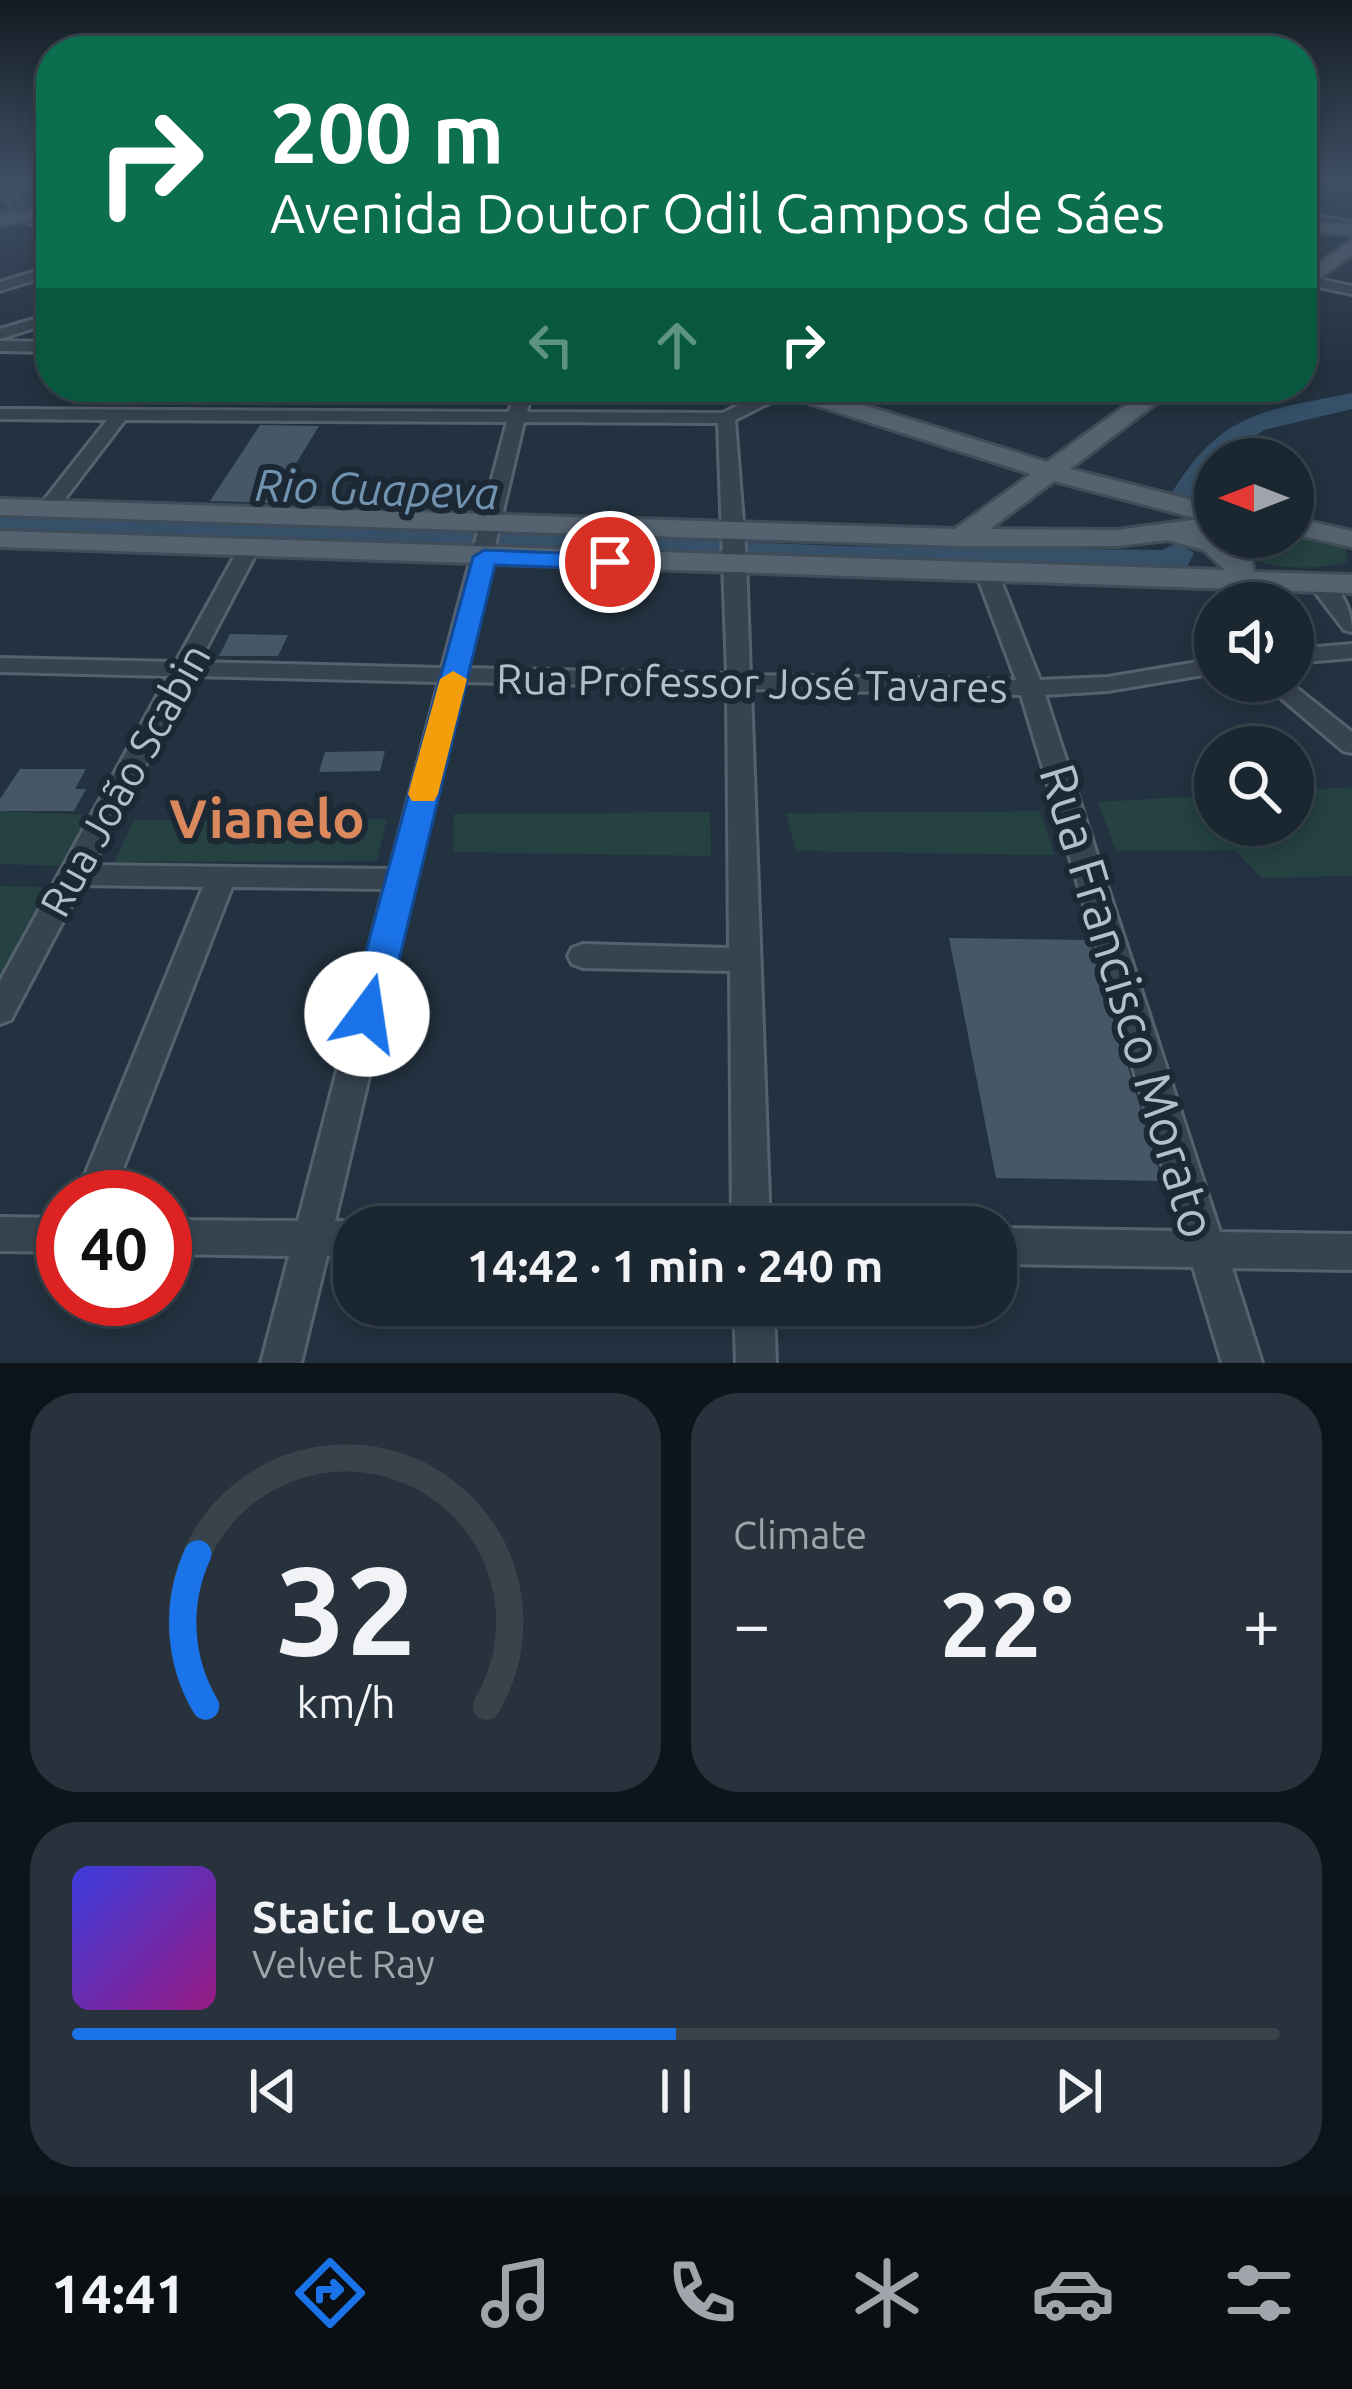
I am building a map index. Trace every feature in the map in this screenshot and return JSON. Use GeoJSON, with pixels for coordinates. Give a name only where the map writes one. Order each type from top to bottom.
{"type":"FeatureCollection","features":[{"type":"Feature","properties":{"kind":"main road"},"geometry":{"type":"LineString","coordinates":[[1317,274],[1352,245]]}},
{"type":"Feature","properties":{"kind":"main road"},"geometry":{"type":"LineString","coordinates":[[831,402],[1135,498],[1194,510]]}},
{"type":"Feature","properties":{"kind":"main road"},"geometry":{"type":"LineString","coordinates":[[960,538],[1145,402]]}},
{"type":"Feature","properties":{"kind":"main road"},"geometry":{"type":"LineString","coordinates":[[0,507],[488,540],[735,549],[987,573],[1342,583]]}},
{"type":"Feature","properties":{"kind":"main road"},"geometry":{"type":"LineString","coordinates":[[1314,519],[1352,513]]}},
{"type":"Feature","properties":{"kind":"main road"},"geometry":{"type":"LineString","coordinates":[[735,549],[1194,528]]}},
{"type":"Feature","properties":{"kind":"main road"},"geometry":{"type":"LineString","coordinates":[[1314,528],[1352,539]]}},
{"type":"Feature","properties":{"kind":"main road"},"geometry":{"type":"LineString","coordinates":[[1166,531],[1213,544],[1241,564],[1239,575],[1219,580]]}},
{"type":"Feature","properties":{"kind":"main road"},"geometry":{"type":"LineString","coordinates":[[4,545],[249,548],[488,540]]}},
{"type":"Feature","properties":{"kind":"street"},"geometry":{"type":"LineString","coordinates":[[0,286],[36,275]]}},
{"type":"Feature","properties":{"kind":"street"},"geometry":{"type":"LineString","coordinates":[[1317,285],[1352,290]]}},
{"type":"Feature","properties":{"kind":"street"},"geometry":{"type":"LineString","coordinates":[[4,339],[36,325]]}},
{"type":"Feature","properties":{"kind":"street"},"geometry":{"type":"LineString","coordinates":[[4,339],[36,344]]}},
{"type":"Feature","properties":{"kind":"street"},"geometry":{"type":"LineString","coordinates":[[281,1363],[520,402]]}},
{"type":"Feature","properties":{"kind":"street"},"geometry":{"type":"LineString","coordinates":[[0,414],[726,418],[756,402]]}},
{"type":"Feature","properties":{"kind":"street"},"geometry":{"type":"LineString","coordinates":[[47,509],[119,416]]}},
{"type":"Feature","properties":{"kind":"street"},"geometry":{"type":"LineString","coordinates":[[726,418],[735,549],[750,1206]]}},
{"type":"Feature","properties":{"kind":"street","name":"Rua João Scabin"},"geometry":{"type":"LineString","coordinates":[[0,1011],[249,548]]}},
{"type":"Feature","properties":{"kind":"street","name":"Rua Francisco Morato"},"geometry":{"type":"LineString","coordinates":[[987,573],[1030,688],[1243,1363]]}},
{"type":"Feature","properties":{"kind":"street"},"geometry":{"type":"LineString","coordinates":[[1342,583],[1352,625]]}},
{"type":"Feature","properties":{"kind":"street"},"geometry":{"type":"LineString","coordinates":[[1314,654],[1352,651]]}},
{"type":"Feature","properties":{"kind":"street","name":"Rua Professor José Tavares"},"geometry":{"type":"LineString","coordinates":[[0,665],[1030,688],[1108,684],[1194,670]]}},
{"type":"Feature","properties":{"kind":"street"},"geometry":{"type":"LineString","coordinates":[[1300,702],[1352,745]]}},
{"type":"Feature","properties":{"kind":"street"},"geometry":{"type":"LineString","coordinates":[[74,875],[400,879]]}},
{"type":"Feature","properties":{"kind":"street"},"geometry":{"type":"LineString","coordinates":[[105,1170],[222,877]]}},
{"type":"Feature","properties":{"kind":"street"},"geometry":{"type":"LineString","coordinates":[[583,956],[744,960]]}},
{"type":"Feature","properties":{"kind":"street"},"geometry":{"type":"LineString","coordinates":[[0,1234],[36,1235]]}},
{"type":"Feature","properties":{"kind":"street"},"geometry":{"type":"LineString","coordinates":[[192,1237],[333,1239]]}},
{"type":"Feature","properties":{"kind":"street"},"geometry":{"type":"LineString","coordinates":[[1017,1246],[1352,1252]]}},
{"type":"Feature","properties":{"kind":"street"},"geometry":{"type":"LineString","coordinates":[[755,1326],[756,1363]]}},
{"type":"Feature","properties":{"kind":"green space"},"geometry":{"type":"Polygon","coordinates":[[[1314,538],[1346,548],[1347,562],[1295,567],[1249,558],[1314,558],[1314,538]]]}},
{"type":"Feature","properties":{"kind":"green space"},"geometry":{"type":"Polygon","coordinates":[[[1352,787],[1352,876],[1262,878],[1235,850],[1116,851],[1098,802],[1194,796],[1194,846],[1314,846],[1314,790],[1352,787]]]}},
{"type":"Feature","properties":{"kind":"green space"},"geometry":{"type":"Polygon","coordinates":[[[0,811],[89,815],[60,866],[0,864],[0,811]]]}},
{"type":"Feature","properties":{"kind":"green space"},"geometry":{"type":"Polygon","coordinates":[[[1040,811],[1055,855],[796,851],[786,813],[1040,811]]]}},
{"type":"Feature","properties":{"kind":"green space"},"geometry":{"type":"Polygon","coordinates":[[[710,812],[711,856],[453,852],[454,814],[710,812]]]}},
{"type":"Feature","properties":{"kind":"green space"},"geometry":{"type":"Polygon","coordinates":[[[387,819],[377,861],[114,862],[134,820],[387,819]]]}},
{"type":"Feature","properties":{"kind":"green space"},"geometry":{"type":"Polygon","coordinates":[[[0,886],[50,887],[0,978],[0,886]]]}},
{"type":"Feature","properties":{"kind":"building"},"geometry":{"type":"Polygon","coordinates":[[[260,425],[319,426],[272,503],[210,501],[260,425]]]}},
{"type":"Feature","properties":{"kind":"building"},"geometry":{"type":"Polygon","coordinates":[[[230,634],[288,635],[278,656],[219,656],[230,634]]]}},
{"type":"Feature","properties":{"kind":"building"},"geometry":{"type":"Polygon","coordinates":[[[385,751],[380,771],[319,772],[325,752],[385,751]]]}},
{"type":"Feature","properties":{"kind":"building"},"geometry":{"type":"Polygon","coordinates":[[[20,769],[86,769],[75,789],[86,789],[74,811],[0,811],[0,799],[20,769]]]}},
{"type":"Feature","properties":{"kind":"building"},"geometry":{"type":"Polygon","coordinates":[[[949,938],[1090,940],[1162,1181],[996,1178],[949,938]]]}},
{"type":"Feature","properties":{"kind":"waterway","name":"Rio Guapeva"},"geometry":{"type":"LineString","coordinates":[[1187,494],[1219,447],[1236,433],[1274,417],[1352,401]]}},
{"type":"Feature","properties":{"kind":"waterway","name":"Rio Guapeva"},"geometry":{"type":"LineString","coordinates":[[0,522],[841,556],[1175,560],[1177,553]]}},
{"type":"Feature","properties":{"kind":"slow traffic"},"geometry":{"type":"LineString","coordinates":[[423,794],[453,679]]}},
{"type":"Feature","properties":{"kind":"district","name":"Vianelo"},"geometry":{"type":"Point","coordinates":[267,819]}},
{"type":"Feature","properties":{"kind":"route"},"geometry":{"type":"LineString","coordinates":[[367,1014],[484,557],[610,562]]}}]}
